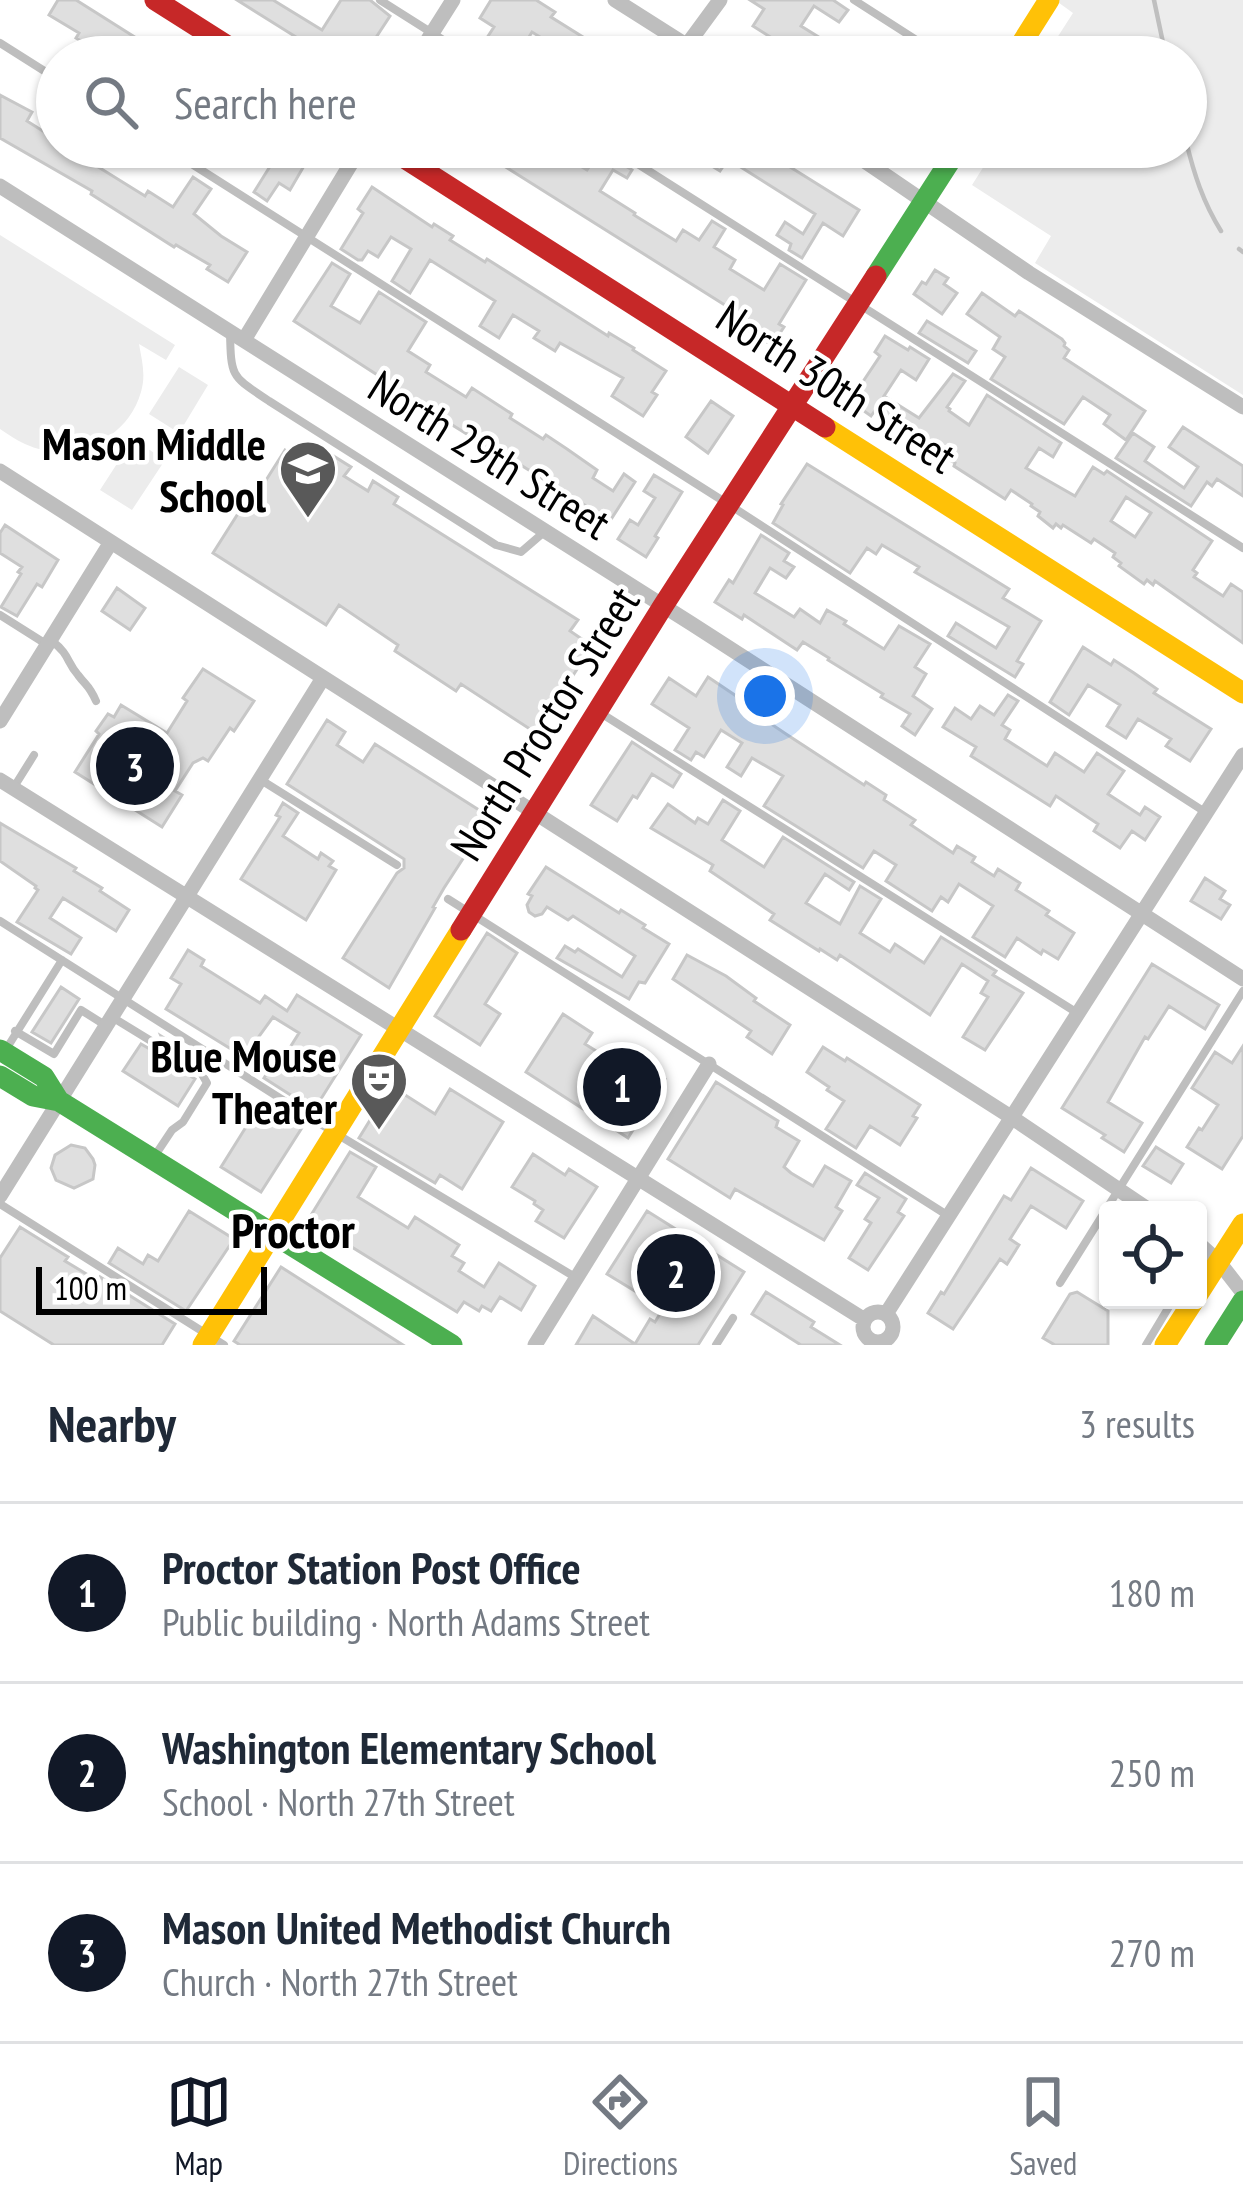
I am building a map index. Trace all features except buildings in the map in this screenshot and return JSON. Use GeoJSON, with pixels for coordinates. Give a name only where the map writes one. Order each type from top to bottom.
{"type":"FeatureCollection","features":[{"type":"Feature","properties":{"kind":"street"},"geometry":{"type":"LineString","coordinates":[[155,0],[212,36]]}},
{"type":"Feature","properties":{"kind":"street"},"geometry":{"type":"LineString","coordinates":[[430,36],[453,0]]}},
{"type":"Feature","properties":{"kind":"street"},"geometry":{"type":"LineString","coordinates":[[615,0],[673,36]]}},
{"type":"Feature","properties":{"kind":"street"},"geometry":{"type":"LineString","coordinates":[[694,36],[720,0]]}},
{"type":"Feature","properties":{"kind":"street"},"geometry":{"type":"LineString","coordinates":[[1026,36],[1047,2]]}},
{"type":"Feature","properties":{"kind":"street"},"geometry":{"type":"LineString","coordinates":[[237,336],[308,237],[349,168]]}},
{"type":"Feature","properties":{"kind":"street","name":"North 30th Street"},"geometry":{"type":"LineString","coordinates":[[420,168],[1243,693]]}},
{"type":"Feature","properties":{"kind":"street"},"geometry":{"type":"LineString","coordinates":[[876,168],[1029,273],[1243,407]]}},
{"type":"Feature","properties":{"kind":"street","name":"North Proctor Street"},"geometry":{"type":"LineString","coordinates":[[212,1342],[273,1234],[663,606],[945,168]]}},
{"type":"Feature","properties":{"kind":"street","name":"North 29th Street"},"geometry":{"type":"LineString","coordinates":[[0,186],[1243,979]]}},
{"type":"Feature","properties":{"kind":"street"},"geometry":{"type":"LineString","coordinates":[[0,470],[1136,1201]]}},
{"type":"Feature","properties":{"kind":"street"},"geometry":{"type":"LineString","coordinates":[[0,721],[111,542]]}},
{"type":"Feature","properties":{"kind":"street"},"geometry":{"type":"LineString","coordinates":[[0,1200],[322,678]]}},
{"type":"Feature","properties":{"kind":"street"},"geometry":{"type":"LineString","coordinates":[[886,1314],[1243,755]]}},
{"type":"Feature","properties":{"kind":"street"},"geometry":{"type":"LineString","coordinates":[[6,784],[865,1320]]}},
{"type":"Feature","properties":{"kind":"street"},"geometry":{"type":"LineString","coordinates":[[2,1051],[44,1077],[59,1101]]}},
{"type":"Feature","properties":{"kind":"street"},"geometry":{"type":"LineString","coordinates":[[535,1345],[709,1064]]}},
{"type":"Feature","properties":{"kind":"street"},"geometry":{"type":"LineString","coordinates":[[0,1076],[33,1096],[59,1101],[452,1345]]}},
{"type":"Feature","properties":{"kind":"street"},"geometry":{"type":"LineString","coordinates":[[1207,1278],[1243,1224]]}},
{"type":"Feature","properties":{"kind":"street"},"geometry":{"type":"LineString","coordinates":[[1207,1251],[1243,1297],[1215,1345]]}},
{"type":"Feature","properties":{"kind":"street"},"geometry":{"type":"LineString","coordinates":[[1166,1345],[1187,1309]]}},
{"type":"Feature","properties":{"kind":"street"},"geometry":{"type":"LineString","coordinates":[[875,1312],[886,1314],[893,1323],[891,1335],[869,1342],[865,1320],[875,1312]]}},
{"type":"Feature","properties":{"kind":"street"},"geometry":{"type":"LineString","coordinates":[[891,1335],[907,1345]]}},
{"type":"Feature","properties":{"kind":"lane"},"geometry":{"type":"LineString","coordinates":[[380,0],[437,36]]}},
{"type":"Feature","properties":{"kind":"lane"},"geometry":{"type":"LineString","coordinates":[[854,0],[910,36]]}},
{"type":"Feature","properties":{"kind":"lane"},"geometry":{"type":"LineString","coordinates":[[0,43],[36,66]]}},
{"type":"Feature","properties":{"kind":"lane"},"geometry":{"type":"LineString","coordinates":[[198,168],[1207,813]]}},
{"type":"Feature","properties":{"kind":"lane"},"geometry":{"type":"LineString","coordinates":[[644,168],[1243,548]]}},
{"type":"Feature","properties":{"kind":"lane"},"geometry":{"type":"LineString","coordinates":[[237,336],[230,363],[235,378],[458,521],[512,551],[521,552],[545,531]]}},
{"type":"Feature","properties":{"kind":"lane"},"geometry":{"type":"LineString","coordinates":[[0,615],[70,658],[96,701]]}},
{"type":"Feature","properties":{"kind":"lane"},"geometry":{"type":"LineString","coordinates":[[598,711],[1079,1014]]}},
{"type":"Feature","properties":{"kind":"lane"},"geometry":{"type":"LineString","coordinates":[[6,784],[34,755]]}},
{"type":"Feature","properties":{"kind":"lane"},"geometry":{"type":"LineString","coordinates":[[259,779],[397,865]]}},
{"type":"Feature","properties":{"kind":"lane"},"geometry":{"type":"LineString","coordinates":[[448,898],[949,1216]]}},
{"type":"Feature","properties":{"kind":"lane"},"geometry":{"type":"LineString","coordinates":[[0,921],[335,1133],[577,1278]]}},
{"type":"Feature","properties":{"kind":"lane"},"geometry":{"type":"LineString","coordinates":[[2,1051],[62,960]]}},
{"type":"Feature","properties":{"kind":"lane"},"geometry":{"type":"LineString","coordinates":[[1060,1283],[1243,991]]}},
{"type":"Feature","properties":{"kind":"lane"},"geometry":{"type":"LineString","coordinates":[[15,1031],[54,1054],[81,1010],[156,1044]]}},
{"type":"Feature","properties":{"kind":"lane"},"geometry":{"type":"LineString","coordinates":[[153,1159],[172,1130],[183,1123],[207,1083],[200,1071],[172,1054]]}},
{"type":"Feature","properties":{"kind":"lane"},"geometry":{"type":"LineString","coordinates":[[0,1200],[212,1342]]}},
{"type":"Feature","properties":{"kind":"lane"},"geometry":{"type":"LineString","coordinates":[[1145,1345],[1167,1309]]}},
{"type":"Feature","properties":{"kind":"lane"},"geometry":{"type":"LineString","coordinates":[[716,1345],[733,1318]]}},
{"type":"Feature","properties":{"kind":"shaded area"},"geometry":{"type":"Polygon","coordinates":[[[1055,0],[1243,0],[1243,395],[1035,263],[1051,236],[972,185],[983,168],[1207,168],[1207,36],[1058,36],[1073,13],[1055,0]]]}},
{"type":"Feature","properties":{"kind":"shaded area"},"geometry":{"type":"Polygon","coordinates":[[[0,235],[175,345],[166,360],[139,344],[143,380],[134,409],[110,436],[95,444],[61,452],[43,450],[0,429],[0,235]]]}},
{"type":"Feature","properties":{"kind":"shaded area"},"geometry":{"type":"Polygon","coordinates":[[[179,367],[208,385],[179,433],[149,414],[179,367]]]}},
{"type":"Feature","properties":{"kind":"shaded area"},"geometry":{"type":"Polygon","coordinates":[[[133,439],[165,460],[132,510],[100,490],[133,439]]]}},
{"type":"Feature","properties":{"kind":"waterway"},"geometry":{"type":"LineString","coordinates":[[1154,0],[1162,36]]}},
{"type":"Feature","properties":{"kind":"waterway"},"geometry":{"type":"LineString","coordinates":[[1194,168],[1221,231]]}},
{"type":"Feature","properties":{"kind":"waterway"},"geometry":{"type":"LineString","coordinates":[[1239,249],[1243,252]]}},
{"type":"Feature","properties":{"kind":"traffic: fast"},"geometry":{"type":"LineString","coordinates":[[876,276],[945,168]]}},
{"type":"Feature","properties":{"kind":"traffic: fast"},"geometry":{"type":"LineString","coordinates":[[0,1050],[44,1077],[59,1101]]}},
{"type":"Feature","properties":{"kind":"traffic: fast"},"geometry":{"type":"LineString","coordinates":[[0,1076],[33,1096],[59,1101],[452,1345]]}},
{"type":"Feature","properties":{"kind":"traffic: fast"},"geometry":{"type":"LineString","coordinates":[[1215,1345],[1243,1301]]}},
{"type":"Feature","properties":{"kind":"traffic: slow"},"geometry":{"type":"LineString","coordinates":[[1026,36],[1049,0]]}},
{"type":"Feature","properties":{"kind":"traffic: slow"},"geometry":{"type":"LineString","coordinates":[[825,427],[1243,693]]}},
{"type":"Feature","properties":{"kind":"traffic: slow"},"geometry":{"type":"LineString","coordinates":[[203,1345],[461,930]]}},
{"type":"Feature","properties":{"kind":"traffic: slow"},"geometry":{"type":"LineString","coordinates":[[1207,1280],[1243,1224]]}},
{"type":"Feature","properties":{"kind":"traffic: slow"},"geometry":{"type":"LineString","coordinates":[[1165,1345],[1188,1309]]}},
{"type":"Feature","properties":{"kind":"traffic: jam"},"geometry":{"type":"LineString","coordinates":[[155,0],[212,36]]}},
{"type":"Feature","properties":{"kind":"traffic: jam"},"geometry":{"type":"LineString","coordinates":[[420,168],[825,427]]}},
{"type":"Feature","properties":{"kind":"traffic: jam"},"geometry":{"type":"LineString","coordinates":[[461,930],[876,276]]}},
{"type":"Feature","properties":{"kind":"place","name":"Mason Middle School"},"geometry":{"type":"Point","coordinates":[308,520]}},
{"type":"Feature","properties":{"kind":"place","name":"Mason United Methodist Church"},"geometry":{"type":"Point","coordinates":[135,766]}},
{"type":"Feature","properties":{"kind":"place","name":"Proctor Station Post Office"},"geometry":{"type":"Point","coordinates":[622,1087]}},
{"type":"Feature","properties":{"kind":"place","name":"Blue Mouse Theater"},"geometry":{"type":"Point","coordinates":[379,1132]}},
{"type":"Feature","properties":{"kind":"place","name":"Washington Elementary School"},"geometry":{"type":"Point","coordinates":[676,1273]}},
{"type":"Feature","properties":{"kind":"district","name":"Proctor"},"geometry":{"type":"Point","coordinates":[293,1230]}}]}
